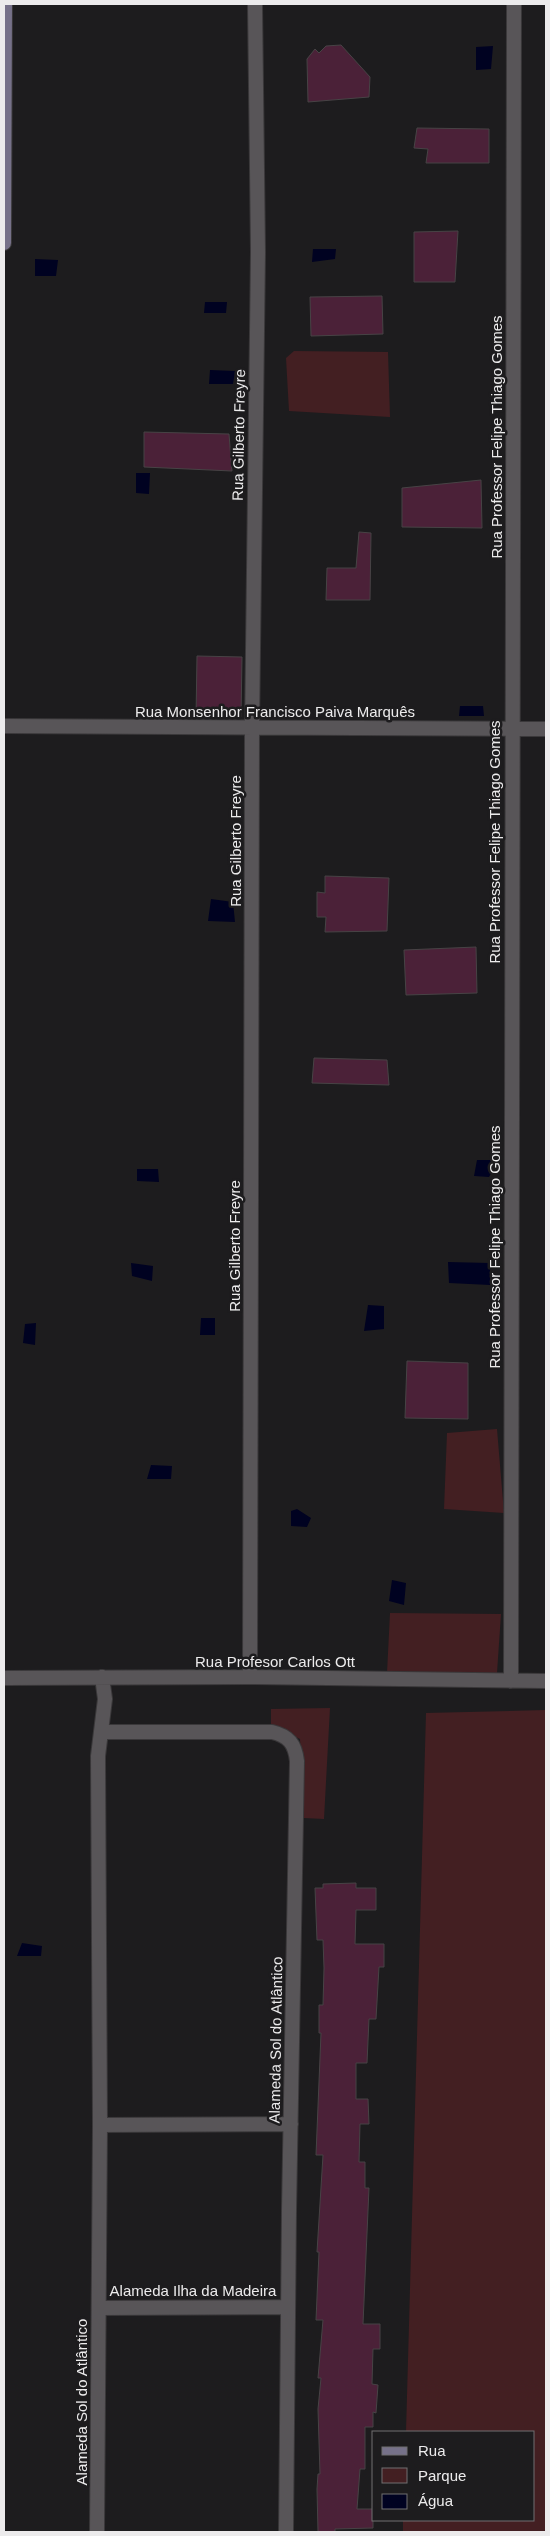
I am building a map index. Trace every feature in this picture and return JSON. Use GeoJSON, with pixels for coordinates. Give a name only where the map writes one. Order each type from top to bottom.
{"type":"FeatureCollection","features":[{"type":"Feature","properties":{"kind":"main road"},"geometry":{"type":"LineString","coordinates":[[4,243],[5,4]]}},
{"type":"Feature","properties":{"kind":"street","name":"Rua Gilberto Freyre"},"geometry":{"type":"LineString","coordinates":[[250,1677],[252,728],[258,252],[256,4]]}},
{"type":"Feature","properties":{"kind":"street","name":"Rua Professor Felipe Thiago Gomes"},"geometry":{"type":"LineString","coordinates":[[511,1681],[514,4]]}},
{"type":"Feature","properties":{"kind":"street","name":"Rua Monsenhor Francisco Paiva Marquês"},"geometry":{"type":"LineString","coordinates":[[4,726],[546,729]]}},
{"type":"Feature","properties":{"kind":"street","name":"Alameda Sol do Atlântico"},"geometry":{"type":"LineString","coordinates":[[97,2532],[100,2125],[98,1756],[105,1699],[102,1677]]}},
{"type":"Feature","properties":{"kind":"street","name":"Rua Profesor Carlos Ott"},"geometry":{"type":"LineString","coordinates":[[4,1678],[250,1677],[546,1681]]}},
{"type":"Feature","properties":{"kind":"street","name":"Alameda Sol do Atlântico"},"geometry":{"type":"LineString","coordinates":[[102,1732],[272,1732],[282,1734],[291,1741],[297,1761],[286,2532]]}},
{"type":"Feature","properties":{"kind":"street"},"geometry":{"type":"LineString","coordinates":[[100,2125],[291,2124]]}},
{"type":"Feature","properties":{"kind":"street","name":"Alameda Ilha da Madeira"},"geometry":{"type":"LineString","coordinates":[[98,2308],[288,2307]]}},
{"type":"Feature","properties":{"kind":"green space"},"geometry":{"type":"Polygon","coordinates":[[[294,351],[388,352],[390,417],[289,411],[286,358],[294,351]]]}},
{"type":"Feature","properties":{"kind":"green space"},"geometry":{"type":"Polygon","coordinates":[[[497,1429],[504,1513],[444,1509],[447,1433],[497,1429]]]}},
{"type":"Feature","properties":{"kind":"green space"},"geometry":{"type":"Polygon","coordinates":[[[390,1613],[501,1614],[497,1673],[387,1673],[390,1613]]]}},
{"type":"Feature","properties":{"kind":"green space"},"geometry":{"type":"Polygon","coordinates":[[[330,1708],[324,1819],[304,1818],[300,1739],[271,1725],[271,1709],[330,1708]]]}},
{"type":"Feature","properties":{"kind":"green space"},"geometry":{"type":"Polygon","coordinates":[[[546,1710],[546,2532],[403,2532],[403,2521],[535,2521],[535,2431],[406,2431],[426,1713],[546,1710]]]}},
{"type":"Feature","properties":{"kind":"water"},"geometry":{"type":"Polygon","coordinates":[[[493,46],[491,69],[476,70],[476,47],[493,46]]]}},
{"type":"Feature","properties":{"kind":"water"},"geometry":{"type":"Polygon","coordinates":[[[313,249],[336,249],[335,259],[312,262],[313,249]]]}},
{"type":"Feature","properties":{"kind":"water"},"geometry":{"type":"Polygon","coordinates":[[[35,259],[58,260],[56,276],[35,276],[35,259]]]}},
{"type":"Feature","properties":{"kind":"water"},"geometry":{"type":"Polygon","coordinates":[[[205,302],[227,302],[226,313],[204,313],[205,302]]]}},
{"type":"Feature","properties":{"kind":"water"},"geometry":{"type":"Polygon","coordinates":[[[210,370],[235,371],[233,384],[209,384],[210,370]]]}},
{"type":"Feature","properties":{"kind":"water"},"geometry":{"type":"Polygon","coordinates":[[[136,473],[150,473],[149,494],[136,493],[136,473]]]}},
{"type":"Feature","properties":{"kind":"water"},"geometry":{"type":"Polygon","coordinates":[[[460,706],[483,706],[484,716],[459,716],[460,706]]]}},
{"type":"Feature","properties":{"kind":"water"},"geometry":{"type":"Polygon","coordinates":[[[211,899],[233,902],[235,922],[208,921],[211,899]]]}},
{"type":"Feature","properties":{"kind":"water"},"geometry":{"type":"Polygon","coordinates":[[[477,1160],[492,1160],[493,1170],[489,1177],[474,1176],[477,1160]]]}},
{"type":"Feature","properties":{"kind":"water"},"geometry":{"type":"Polygon","coordinates":[[[137,1169],[158,1169],[159,1182],[137,1181],[137,1169]]]}},
{"type":"Feature","properties":{"kind":"water"},"geometry":{"type":"Polygon","coordinates":[[[448,1262],[490,1263],[490,1285],[449,1283],[448,1262]]]}},
{"type":"Feature","properties":{"kind":"water"},"geometry":{"type":"Polygon","coordinates":[[[131,1263],[153,1266],[152,1281],[132,1276],[131,1263]]]}},
{"type":"Feature","properties":{"kind":"water"},"geometry":{"type":"Polygon","coordinates":[[[368,1305],[384,1306],[384,1329],[364,1331],[368,1305]]]}},
{"type":"Feature","properties":{"kind":"water"},"geometry":{"type":"Polygon","coordinates":[[[201,1318],[215,1318],[215,1335],[200,1335],[201,1318]]]}},
{"type":"Feature","properties":{"kind":"water"},"geometry":{"type":"Polygon","coordinates":[[[36,1323],[35,1345],[23,1343],[25,1324],[36,1323]]]}},
{"type":"Feature","properties":{"kind":"water"},"geometry":{"type":"Polygon","coordinates":[[[151,1465],[172,1466],[171,1479],[147,1479],[151,1465]]]}},
{"type":"Feature","properties":{"kind":"water"},"geometry":{"type":"Polygon","coordinates":[[[297,1509],[311,1518],[307,1527],[291,1526],[291,1511],[297,1509]]]}},
{"type":"Feature","properties":{"kind":"water"},"geometry":{"type":"Polygon","coordinates":[[[392,1580],[406,1583],[404,1605],[389,1601],[392,1580]]]}},
{"type":"Feature","properties":{"kind":"water"},"geometry":{"type":"Polygon","coordinates":[[[22,1943],[42,1946],[41,1956],[17,1956],[22,1943]]]}},
{"type":"Feature","properties":{"kind":"building"},"geometry":{"type":"Polygon","coordinates":[[[341,45],[370,77],[369,97],[308,102],[307,59],[315,49],[319,53],[326,46],[341,45]]]}},
{"type":"Feature","properties":{"kind":"building"},"geometry":{"type":"Polygon","coordinates":[[[417,128],[489,129],[489,163],[426,163],[428,149],[414,148],[417,128]]]}},
{"type":"Feature","properties":{"kind":"building"},"geometry":{"type":"Polygon","coordinates":[[[458,231],[455,282],[414,282],[414,232],[458,231]]]}},
{"type":"Feature","properties":{"kind":"building"},"geometry":{"type":"Polygon","coordinates":[[[382,296],[383,334],[311,336],[310,297],[382,296]]]}},
{"type":"Feature","properties":{"kind":"building"},"geometry":{"type":"Polygon","coordinates":[[[144,432],[229,434],[232,471],[144,467],[144,432]]]}},
{"type":"Feature","properties":{"kind":"building"},"geometry":{"type":"Polygon","coordinates":[[[481,480],[482,528],[402,527],[402,488],[481,480]]]}},
{"type":"Feature","properties":{"kind":"building"},"geometry":{"type":"Polygon","coordinates":[[[359,532],[371,533],[370,600],[326,600],[327,568],[356,568],[359,532]]]}},
{"type":"Feature","properties":{"kind":"building"},"geometry":{"type":"Polygon","coordinates":[[[197,656],[242,657],[241,717],[196,718],[197,656]]]}},
{"type":"Feature","properties":{"kind":"building"},"geometry":{"type":"Polygon","coordinates":[[[325,876],[389,878],[387,931],[325,932],[326,917],[317,917],[317,892],[325,893],[325,876]]]}},
{"type":"Feature","properties":{"kind":"building"},"geometry":{"type":"Polygon","coordinates":[[[476,947],[477,993],[406,995],[404,950],[476,947]]]}},
{"type":"Feature","properties":{"kind":"building"},"geometry":{"type":"Polygon","coordinates":[[[314,1058],[387,1060],[389,1085],[312,1083],[314,1058]]]}},
{"type":"Feature","properties":{"kind":"building"},"geometry":{"type":"Polygon","coordinates":[[[407,1361],[468,1363],[468,1419],[405,1418],[407,1361]]]}},
{"type":"Feature","properties":{"kind":"building"},"geometry":{"type":"Polygon","coordinates":[[[356,1883],[356,1888],[376,1888],[376,1910],[356,1910],[355,1944],[384,1944],[384,1967],[379,1967],[376,2019],[369,2019],[367,2063],[356,2063],[356,2099],[368,2099],[369,2124],[360,2124],[359,2162],[365,2162],[365,2188],[369,2188],[363,2324],[380,2324],[380,2349],[373,2349],[372,2384],[378,2385],[376,2413],[373,2412],[373,2427],[365,2427],[365,2469],[360,2469],[357,2509],[372,2509],[373,2528],[335,2529],[335,2532],[318,2532],[317,2489],[318,2474],[320,2474],[318,2409],[321,2378],[318,2378],[323,2320],[316,2320],[319,2252],[317,2252],[323,2155],[316,2155],[321,2033],[319,2033],[319,2005],[323,2005],[324,1968],[323,1940],[317,1940],[315,1888],[323,1888],[323,1884],[356,1883]]]}}]}
